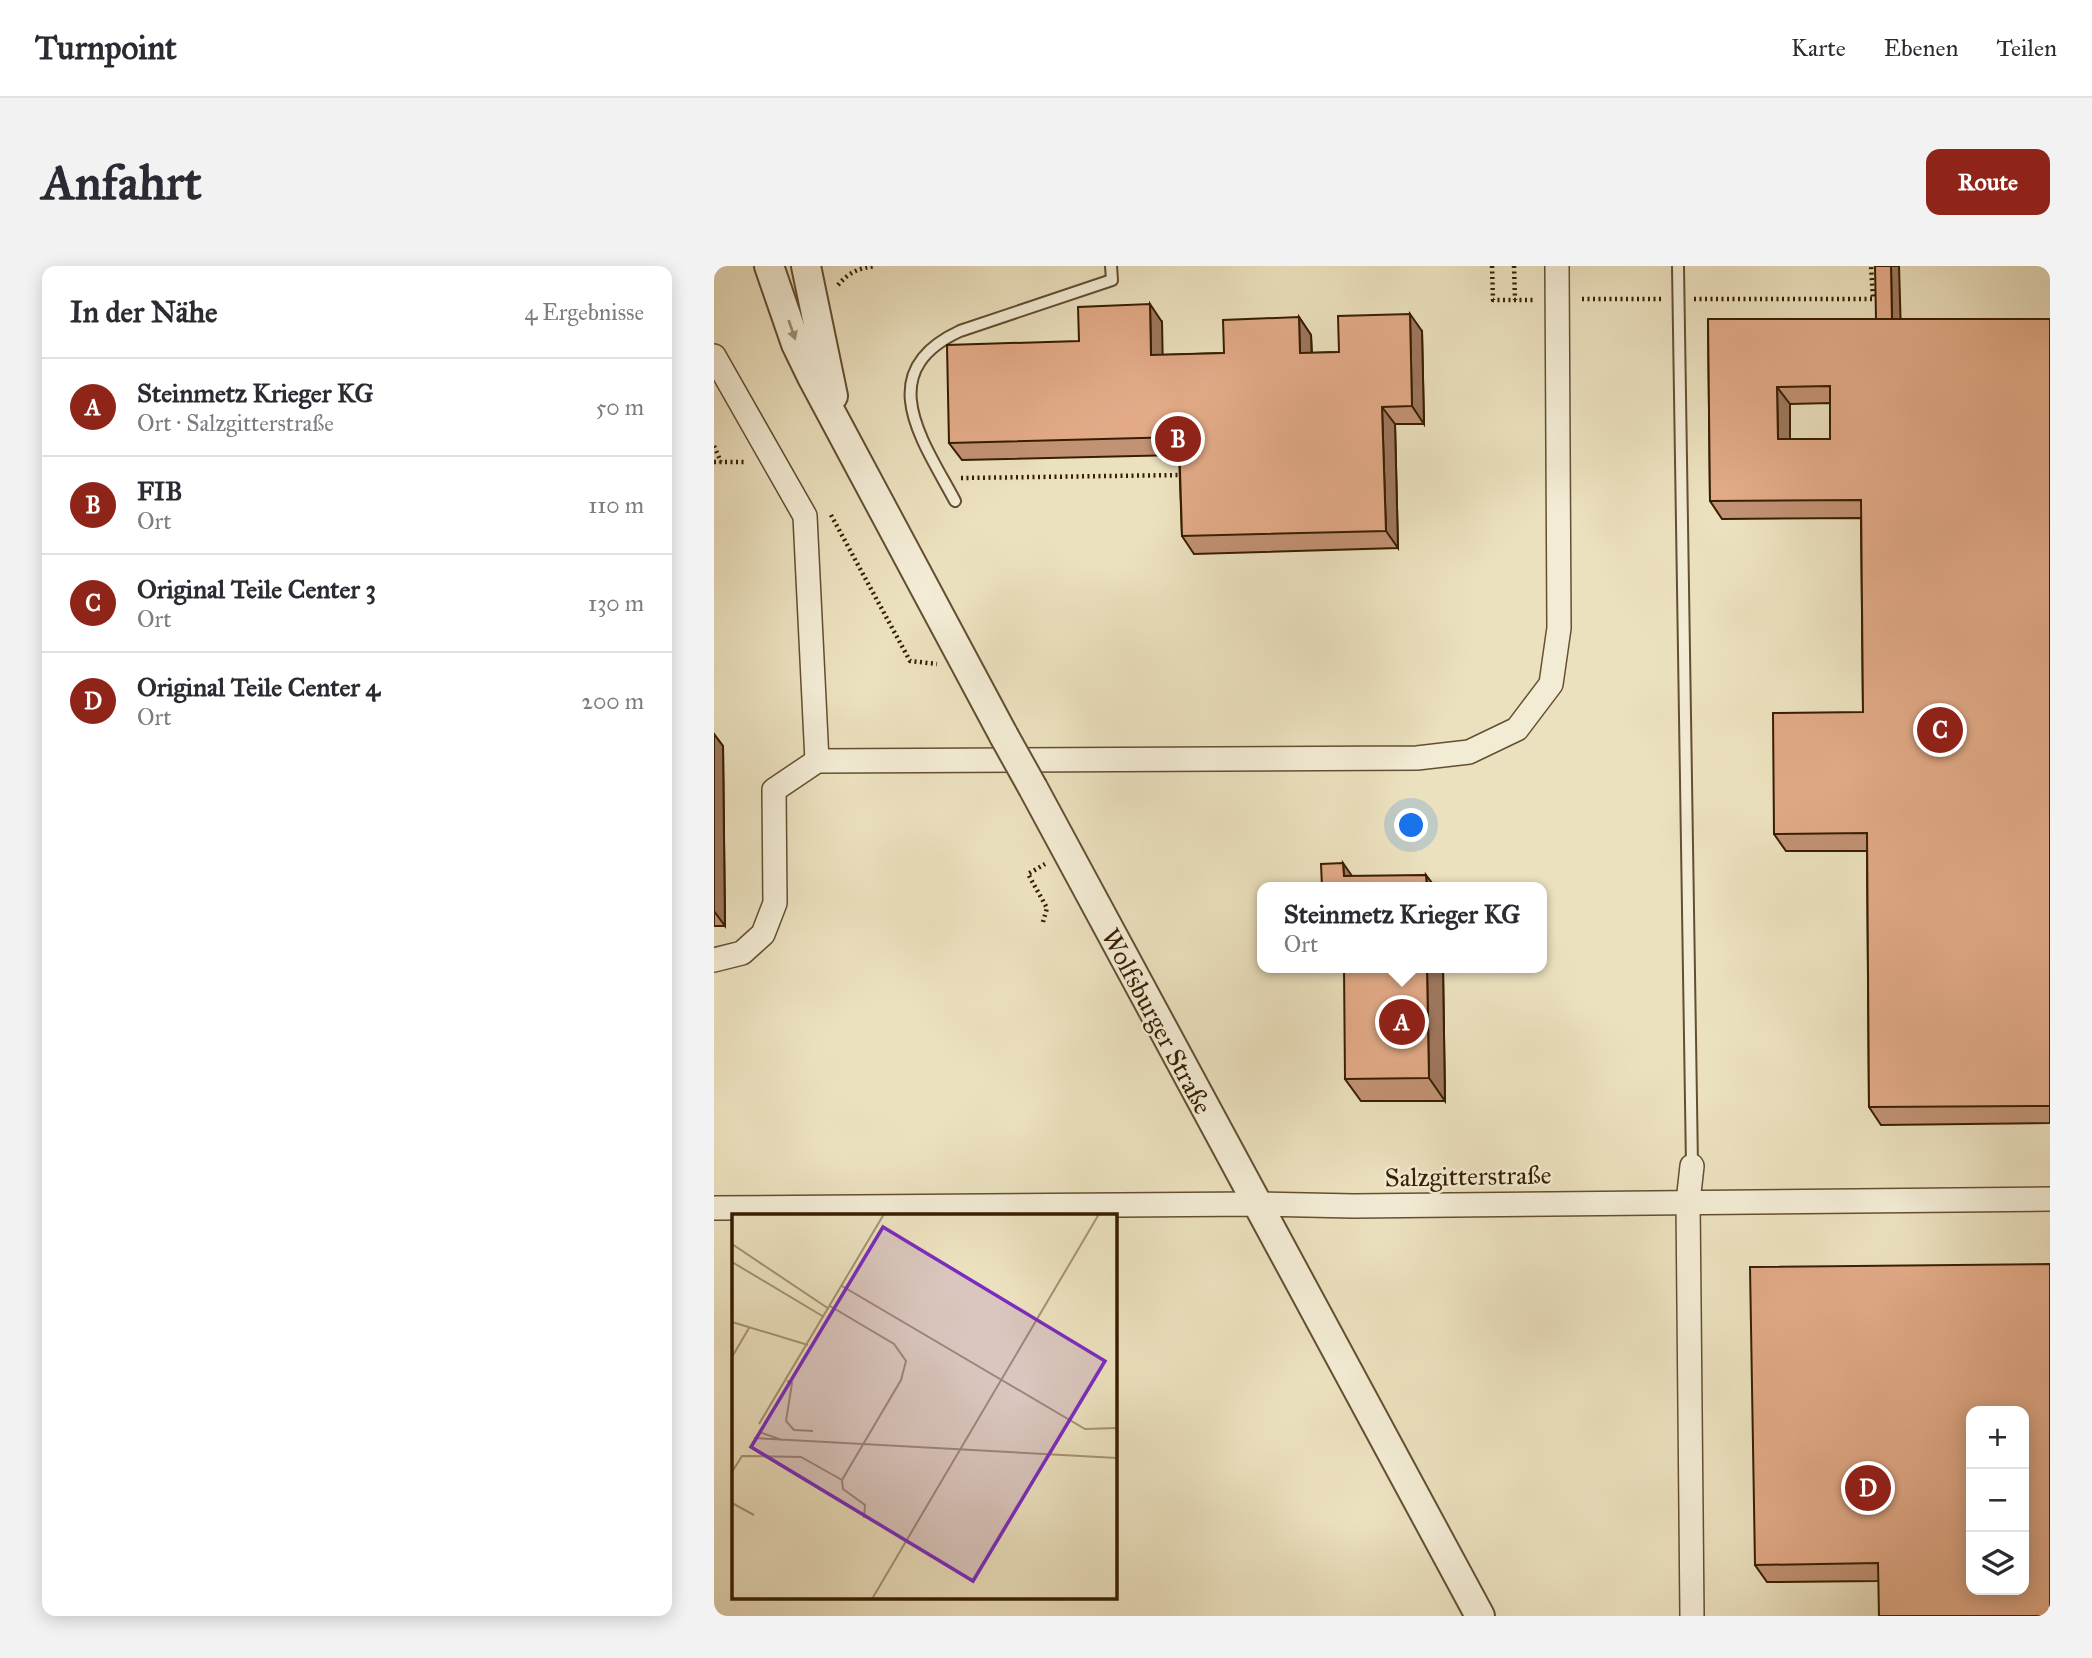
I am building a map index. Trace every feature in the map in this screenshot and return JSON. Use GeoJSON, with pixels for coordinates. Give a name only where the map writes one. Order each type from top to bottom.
{"type":"FeatureCollection","features":[{"type":"Feature","properties":{"kind":"street","name":"Wolfsburger Straße"},"geometry":{"type":"LineString","coordinates":[[769,266],[796,344],[1004,736],[1480,1616]]}},
{"type":"Feature","properties":{"kind":"street","name":"Wolfsburger Straße"},"geometry":{"type":"LineString","coordinates":[[806,266],[838,423]]}},
{"type":"Feature","properties":{"kind":"street"},"geometry":{"type":"LineString","coordinates":[[714,960],[742,953],[763,934],[775,902],[774,790],[817,761],[1417,758],[1469,752],[1517,729],[1551,684],[1559,628],[1557,266]]}},
{"type":"Feature","properties":{"kind":"street"},"geometry":{"type":"LineString","coordinates":[[714,356],[805,516],[817,761]]}},
{"type":"Feature","properties":{"kind":"street"},"geometry":{"type":"LineString","coordinates":[[1692,1166],[1688,1202],[1692,1616]]}},
{"type":"Feature","properties":{"kind":"street","name":"Salzgitterstraße"},"geometry":{"type":"LineString","coordinates":[[714,1208],[1256,1204],[1354,1206],[2050,1199]]}},
{"type":"Feature","properties":{"kind":"lane"},"geometry":{"type":"LineString","coordinates":[[955,502],[918,432],[911,413],[910,392],[915,372],[926,354],[940,340],[960,331],[1112,280],[1111,266]]}},
{"type":"Feature","properties":{"kind":"lane"},"geometry":{"type":"LineString","coordinates":[[1678,266],[1692,1166]]}},
{"type":"Feature","properties":{"kind":"path"},"geometry":{"type":"LineString","coordinates":[[1492,266],[1493,300],[1528,300]]}},
{"type":"Feature","properties":{"kind":"path"},"geometry":{"type":"LineString","coordinates":[[1514,266],[1515,300]]}},
{"type":"Feature","properties":{"kind":"path"},"geometry":{"type":"LineString","coordinates":[[1557,299],[1872,299],[1871,266]]}},
{"type":"Feature","properties":{"kind":"path"},"geometry":{"type":"LineString","coordinates":[[714,446],[721,462]]}},
{"type":"Feature","properties":{"kind":"path"},"geometry":{"type":"LineString","coordinates":[[942,478],[1187,475]]}},
{"type":"Feature","properties":{"kind":"path"},"geometry":{"type":"LineString","coordinates":[[902,648],[910,661],[938,664],[960,654]]}},
{"type":"Feature","properties":{"kind":"path"},"geometry":{"type":"LineString","coordinates":[[1043,922],[1047,908],[1028,874],[1066,850]]}},
{"type":"Feature","properties":{"kind":"building"},"geometry":{"type":"Polygon","coordinates":[[[1875,266],[1891,266],[1892,319],[1876,319],[1875,266]]]}},
{"type":"Feature","properties":{"kind":"building"},"geometry":{"type":"Polygon","coordinates":[[[1150,304],[1151,355],[1224,353],[1223,320],[1299,317],[1300,353],[1339,352],[1338,316],[1410,314],[1412,406],[1382,407],[1386,531],[1182,536],[1179,437],[949,443],[947,345],[1079,341],[1078,307],[1150,304]]]}},
{"type":"Feature","properties":{"kind":"building"},"geometry":{"type":"Polygon","coordinates":[[[1708,319],[2050,319],[2050,1106],[1869,1107],[1867,833],[1774,834],[1773,713],[1863,712],[1861,500],[1710,501],[1708,319]],[[1830,386],[1777,387],[1778,439],[1830,439],[1830,386]]]}},
{"type":"Feature","properties":{"kind":"building"},"geometry":{"type":"Polygon","coordinates":[[[1343,863],[1344,876],[1426,875],[1427,882],[1322,882],[1321,864],[1343,863]]]}},
{"type":"Feature","properties":{"kind":"building"},"geometry":{"type":"Polygon","coordinates":[[[1344,973],[1427,973],[1429,1078],[1345,1079],[1344,973]]]}},
{"type":"Feature","properties":{"kind":"building"},"geometry":{"type":"Polygon","coordinates":[[[2050,1264],[2050,1616],[1879,1616],[1878,1563],[1755,1565],[1750,1267],[2050,1264]]]}},
{"type":"Feature","properties":{"kind":"place","name":"FIB"},"geometry":{"type":"Point","coordinates":[1178,439]}},
{"type":"Feature","properties":{"kind":"place","name":"Original Teile Center 3"},"geometry":{"type":"Point","coordinates":[1940,730]}},
{"type":"Feature","properties":{"kind":"place","name":"Steinmetz Krieger KG"},"geometry":{"type":"Point","coordinates":[1402,1022]}},
{"type":"Feature","properties":{"kind":"place","name":"Original Teile Center 4"},"geometry":{"type":"Point","coordinates":[1868,1488]}}]}
